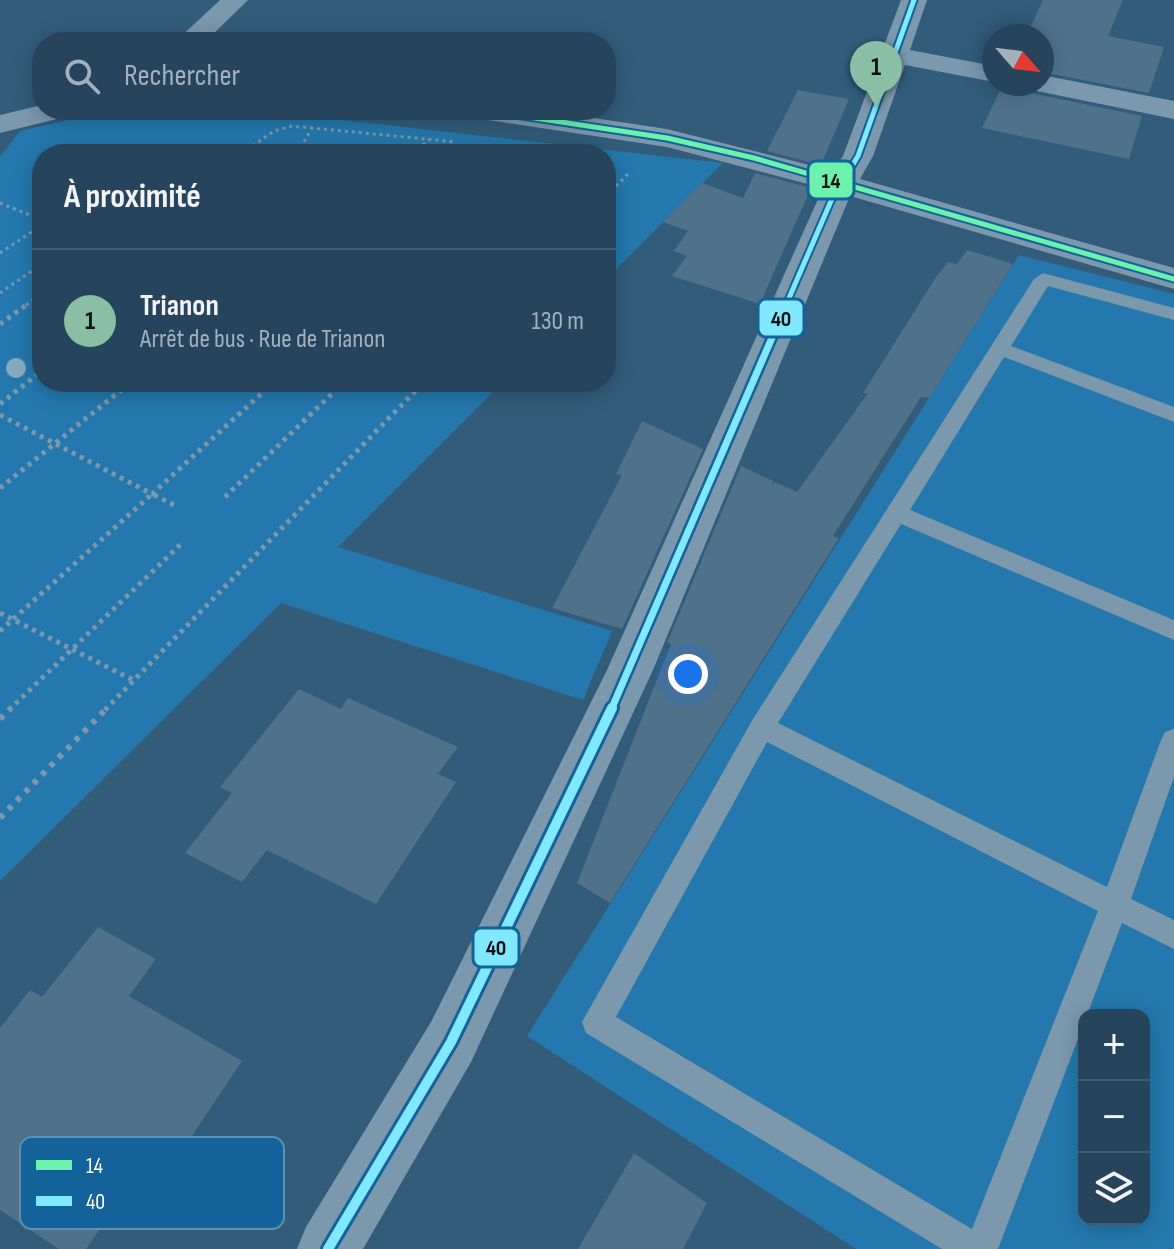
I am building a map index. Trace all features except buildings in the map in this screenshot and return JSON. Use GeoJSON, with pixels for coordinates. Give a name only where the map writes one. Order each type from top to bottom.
{"type":"FeatureCollection","features":[{"type":"Feature","properties":{"kind":"street"},"geometry":{"type":"LineString","coordinates":[[200,32],[235,0]]}},
{"type":"Feature","properties":{"kind":"street"},"geometry":{"type":"LineString","coordinates":[[328,1249],[451,1042],[630,670],[831,201],[858,156],[914,0]]}},
{"type":"Feature","properties":{"kind":"street"},"geometry":{"type":"LineString","coordinates":[[895,55],[982,72]]}},
{"type":"Feature","properties":{"kind":"street"},"geometry":{"type":"LineString","coordinates":[[1054,86],[1174,110]]}},
{"type":"Feature","properties":{"kind":"street"},"geometry":{"type":"LineString","coordinates":[[0,124],[32,116]]}},
{"type":"Feature","properties":{"kind":"street"},"geometry":{"type":"LineString","coordinates":[[547,120],[667,138],[1174,279]]}},
{"type":"Feature","properties":{"kind":"lane"},"geometry":{"type":"LineString","coordinates":[[973,1249],[597,1022],[762,727],[1043,279],[1174,314]]}},
{"type":"Feature","properties":{"kind":"lane"},"geometry":{"type":"LineString","coordinates":[[999,348],[1174,415]]}},
{"type":"Feature","properties":{"kind":"lane"},"geometry":{"type":"LineString","coordinates":[[896,513],[1174,630]]}},
{"type":"Feature","properties":{"kind":"lane"},"geometry":{"type":"LineString","coordinates":[[762,727],[1174,935]]}},
{"type":"Feature","properties":{"kind":"lane"},"geometry":{"type":"LineString","coordinates":[[981,1249],[1115,905],[1174,740]]}},
{"type":"Feature","properties":{"kind":"path"},"geometry":{"type":"LineString","coordinates":[[255,144],[274,131],[292,126],[460,143]]}},
{"type":"Feature","properties":{"kind":"path"},"geometry":{"type":"LineString","coordinates":[[303,144],[312,128]]}},
{"type":"Feature","properties":{"kind":"path"},"geometry":{"type":"LineString","coordinates":[[425,144],[430,140]]}},
{"type":"Feature","properties":{"kind":"path"},"geometry":{"type":"LineString","coordinates":[[616,186],[628,174],[622,162]]}},
{"type":"Feature","properties":{"kind":"path"},"geometry":{"type":"LineString","coordinates":[[0,203],[32,217]]}},
{"type":"Feature","properties":{"kind":"path"},"geometry":{"type":"LineString","coordinates":[[0,211],[8,206]]}},
{"type":"Feature","properties":{"kind":"path"},"geometry":{"type":"LineString","coordinates":[[0,253],[32,229]]}},
{"type":"Feature","properties":{"kind":"path"},"geometry":{"type":"LineString","coordinates":[[0,293],[32,271]]}},
{"type":"Feature","properties":{"kind":"path"},"geometry":{"type":"LineString","coordinates":[[0,324],[32,301]]}},
{"type":"Feature","properties":{"kind":"path"},"geometry":{"type":"LineString","coordinates":[[0,404],[32,379]]}},
{"type":"Feature","properties":{"kind":"path"},"geometry":{"type":"LineString","coordinates":[[0,488],[119,392]]}},
{"type":"Feature","properties":{"kind":"path"},"geometry":{"type":"LineString","coordinates":[[0,631],[263,392]]}},
{"type":"Feature","properties":{"kind":"path"},"geometry":{"type":"LineString","coordinates":[[225,497],[334,392]]}},
{"type":"Feature","properties":{"kind":"path"},"geometry":{"type":"LineString","coordinates":[[0,818],[414,392]]}},
{"type":"Feature","properties":{"kind":"path"},"geometry":{"type":"LineString","coordinates":[[0,415],[176,506]]}},
{"type":"Feature","properties":{"kind":"path"},"geometry":{"type":"LineString","coordinates":[[0,719],[183,542]]}},
{"type":"Feature","properties":{"kind":"path"},"geometry":{"type":"LineString","coordinates":[[0,613],[133,680]]}},
{"type":"Feature","properties":{"kind":"shaded area"},"geometry":{"type":"Polygon","coordinates":[[[68,120],[342,120],[555,144],[32,144],[32,392],[493,392],[338,547],[612,631],[583,700],[281,603],[0,881],[0,157],[20,131],[68,120]]]}},
{"type":"Feature","properties":{"kind":"shaded area"},"geometry":{"type":"Polygon","coordinates":[[[616,151],[723,163],[616,269],[616,151]]]}},
{"type":"Feature","properties":{"kind":"shaded area"},"geometry":{"type":"Polygon","coordinates":[[[1019,255],[1174,294],[1174,1249],[856,1249],[527,1036],[1019,255]]]}},
{"type":"Feature","properties":{"kind":"transit line","name":"40"},"geometry":{"type":"LineString","coordinates":[[328,1249],[451,1042],[630,670],[831,201],[858,156],[914,0]]}},
{"type":"Feature","properties":{"kind":"transit line","name":"14"},"geometry":{"type":"LineString","coordinates":[[547,120],[667,138],[754,158],[1174,279]]}},
{"type":"Feature","properties":{"kind":"place","name":"Trianon"},"geometry":{"type":"Point","coordinates":[876,107]}}]}
